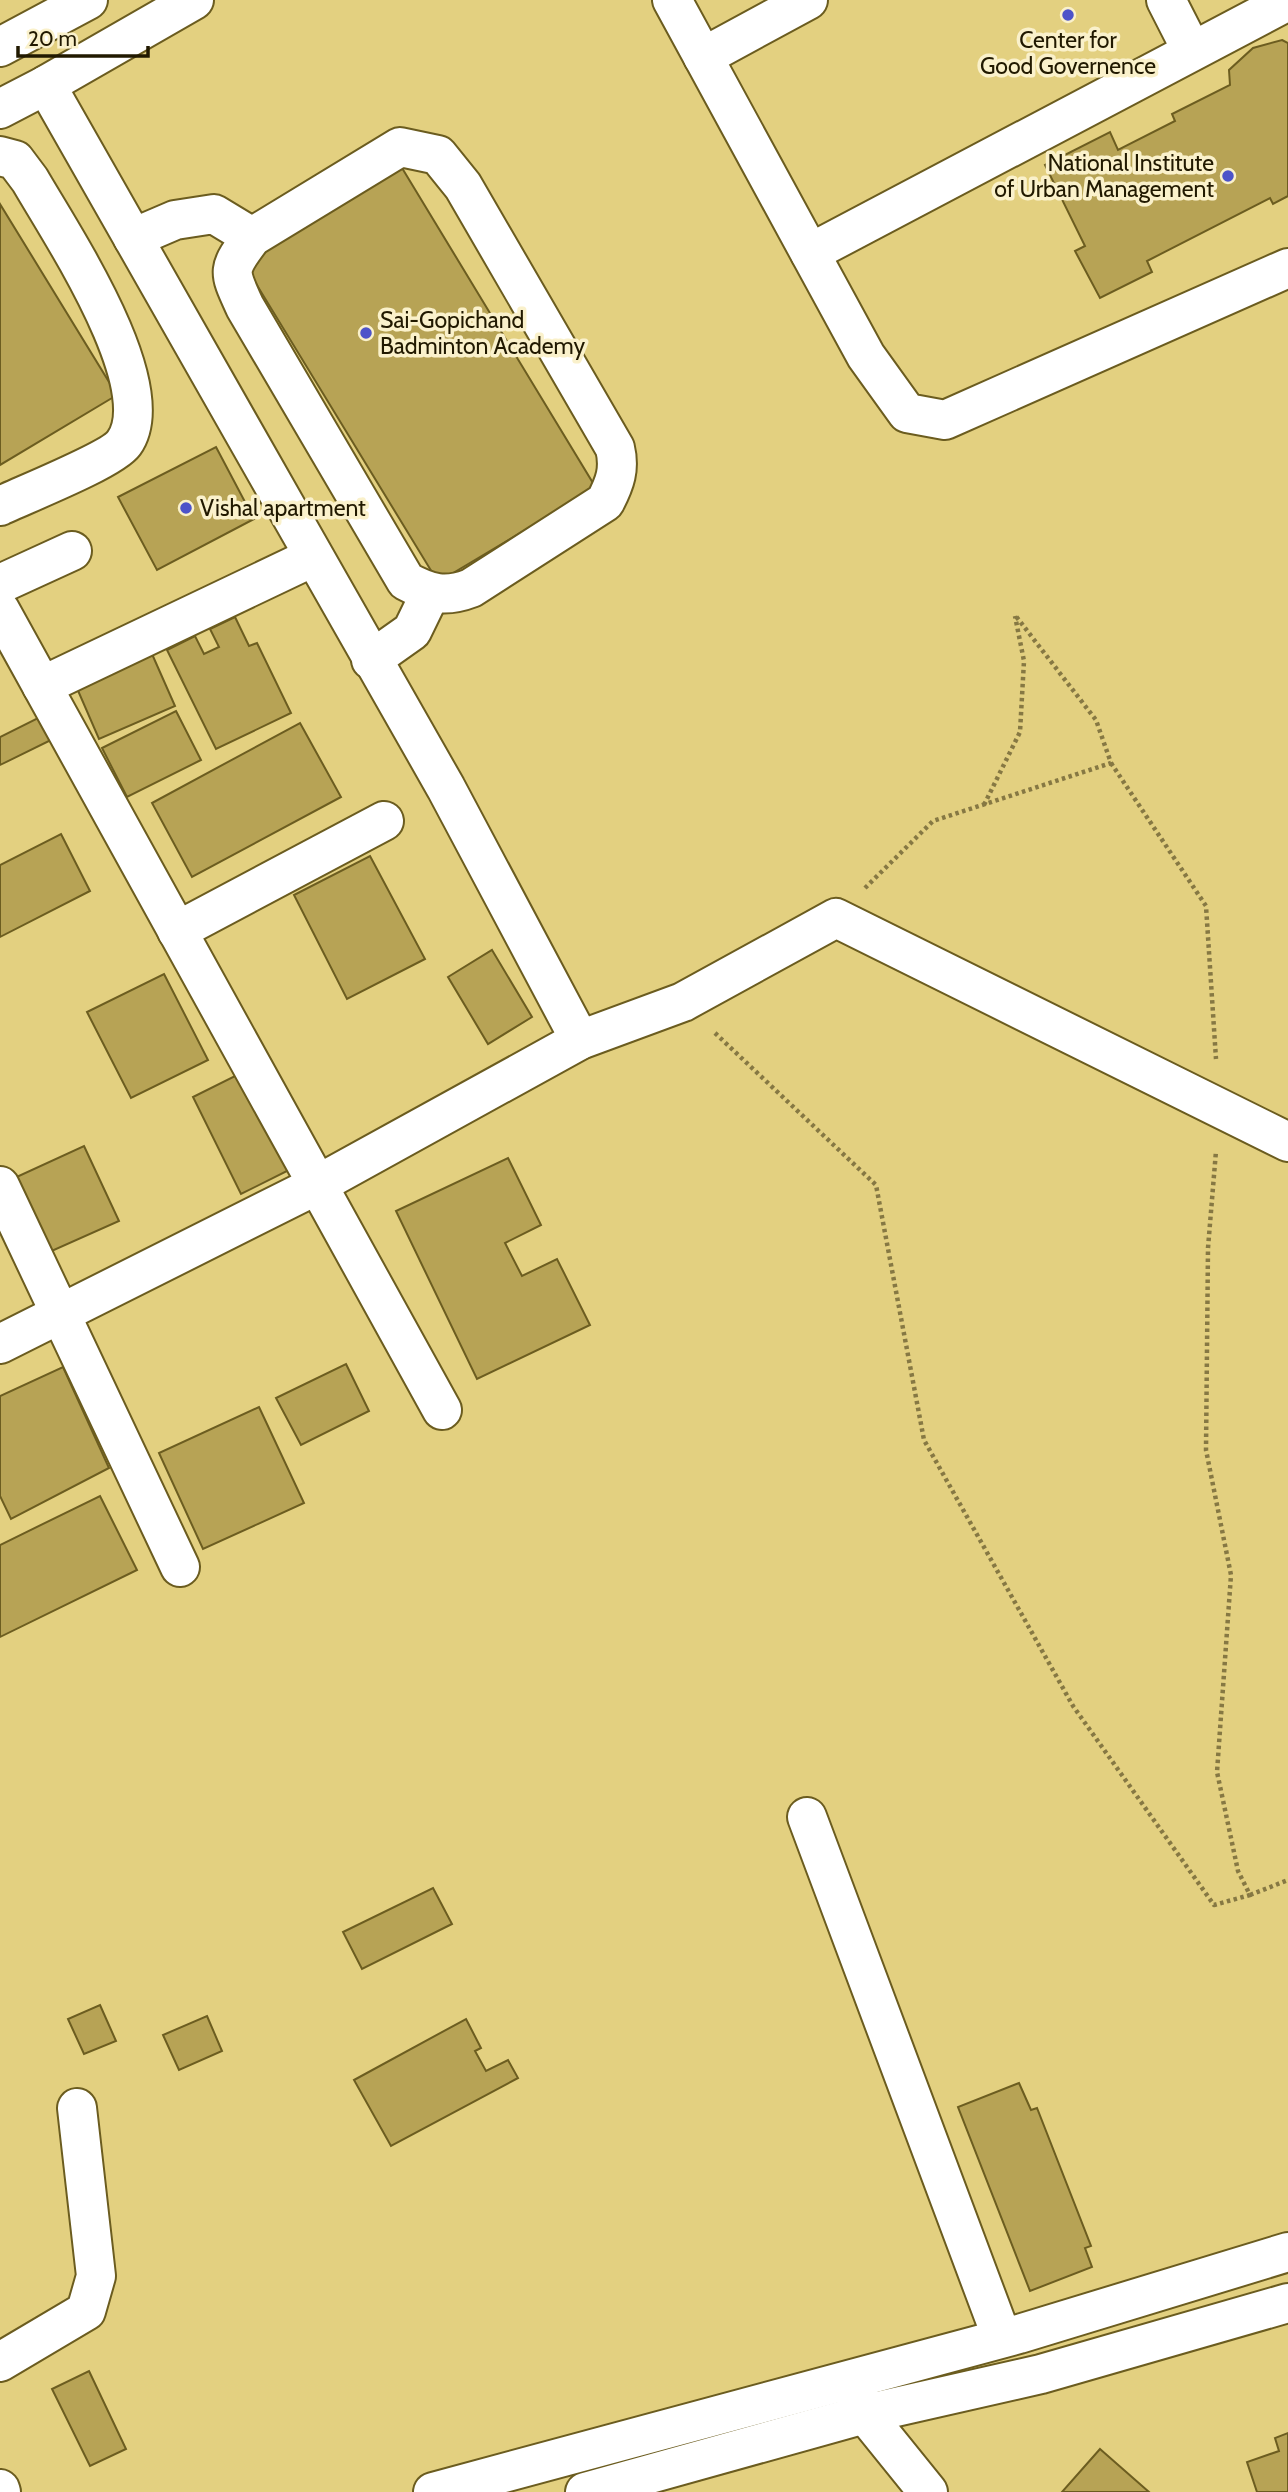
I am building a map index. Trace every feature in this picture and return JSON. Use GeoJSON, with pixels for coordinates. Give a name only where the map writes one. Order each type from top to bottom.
{"type":"FeatureCollection","features":[{"type":"Feature","properties":{"kind":"main road"},"geometry":{"type":"LineString","coordinates":[[0,47],[88,0]]}},
{"type":"Feature","properties":{"kind":"main road"},"geometry":{"type":"LineString","coordinates":[[0,109],[194,0]]}},
{"type":"Feature","properties":{"kind":"main road"},"geometry":{"type":"LineString","coordinates":[[672,0],[866,356],[907,413],[944,420],[1288,268]]}},
{"type":"Feature","properties":{"kind":"main road"},"geometry":{"type":"LineString","coordinates":[[703,57],[808,0]]}},
{"type":"Feature","properties":{"kind":"main road"},"geometry":{"type":"LineString","coordinates":[[1166,0],[1192,51]]}},
{"type":"Feature","properties":{"kind":"main road"},"geometry":{"type":"LineString","coordinates":[[810,253],[1288,1]]}},
{"type":"Feature","properties":{"kind":"main road"},"geometry":{"type":"LineString","coordinates":[[46,85],[446,788],[580,1040]]}},
{"type":"Feature","properties":{"kind":"main road"},"geometry":{"type":"LineString","coordinates":[[400,147],[438,155],[463,186],[615,448],[619,464],[615,483],[606,502],[471,588],[453,595],[430,594],[406,581],[245,307],[231,276],[235,259],[252,237],[400,147]]}},
{"type":"Feature","properties":{"kind":"main road"},"geometry":{"type":"LineString","coordinates":[[0,156],[15,160],[30,180],[107,316],[133,386],[131,421],[124,444],[102,458],[0,506]]}},
{"type":"Feature","properties":{"kind":"main road"},"geometry":{"type":"LineString","coordinates":[[133,238],[175,220],[214,214],[252,237]]}},
{"type":"Feature","properties":{"kind":"main road"},"geometry":{"type":"LineString","coordinates":[[0,584],[72,551]]}},
{"type":"Feature","properties":{"kind":"main road"},"geometry":{"type":"LineString","coordinates":[[41,686],[313,557]]}},
{"type":"Feature","properties":{"kind":"main road"},"geometry":{"type":"LineString","coordinates":[[371,660],[412,631],[430,594]]}},
{"type":"Feature","properties":{"kind":"main road"},"geometry":{"type":"LineString","coordinates":[[0,610],[442,1410]]}},
{"type":"Feature","properties":{"kind":"main road"},"geometry":{"type":"LineString","coordinates":[[177,930],[384,821]]}},
{"type":"Feature","properties":{"kind":"main road"},"geometry":{"type":"LineString","coordinates":[[0,1344],[61,1316],[317,1185],[580,1040],[683,1002],[836,918],[1288,1142]]}},
{"type":"Feature","properties":{"kind":"main road"},"geometry":{"type":"LineString","coordinates":[[0,1186],[180,1567]]}},
{"type":"Feature","properties":{"kind":"main road"},"geometry":{"type":"LineString","coordinates":[[807,1817],[1002,2338]]}},
{"type":"Feature","properties":{"kind":"main road"},"geometry":{"type":"LineString","coordinates":[[0,2362],[86,2311],[96,2276],[77,2108]]}},
{"type":"Feature","properties":{"kind":"main road"},"geometry":{"type":"LineString","coordinates":[[433,2492],[1002,2338],[1288,2252]]}},
{"type":"Feature","properties":{"kind":"main road"},"geometry":{"type":"LineString","coordinates":[[585,2492],[865,2414],[1041,2374],[1288,2303]]}},
{"type":"Feature","properties":{"kind":"main road"},"geometry":{"type":"LineString","coordinates":[[851,2379],[865,2414],[928,2492]]}},
{"type":"Feature","properties":{"kind":"path"},"geometry":{"type":"LineString","coordinates":[[984,805],[1020,732],[1024,660],[1015,615],[1096,720],[1111,763],[1206,905],[1219,1108],[1208,1248],[1206,1450],[1231,1575],[1217,1772],[1238,1871],[1250,1895]]}},
{"type":"Feature","properties":{"kind":"path"},"geometry":{"type":"LineString","coordinates":[[836,918],[933,821],[1111,763]]}},
{"type":"Feature","properties":{"kind":"path"},"geometry":{"type":"LineString","coordinates":[[683,1002],[876,1185],[924,1440],[1073,1706],[1214,1905],[1288,1880]]}},
{"type":"Feature","properties":{"kind":"building"},"geometry":{"type":"Polygon","coordinates":[[[1282,40],[1288,43],[1288,196],[1273,204],[1270,198],[1147,261],[1152,272],[1100,298],[1075,251],[1085,246],[1045,165],[1110,132],[1118,150],[1175,121],[1172,114],[1230,85],[1229,70],[1253,48],[1282,40]]]}},
{"type":"Feature","properties":{"kind":"building"},"geometry":{"type":"Polygon","coordinates":[[[399,163],[596,488],[438,582],[241,259],[399,163]]]}},
{"type":"Feature","properties":{"kind":"building"},"geometry":{"type":"Polygon","coordinates":[[[0,204],[117,395],[0,465],[0,204]]]}},
{"type":"Feature","properties":{"kind":"building","name":"Vishal apartment"},"geometry":{"type":"Polygon","coordinates":[[[216,447],[254,519],[157,570],[118,497],[216,447]]]}},
{"type":"Feature","properties":{"kind":"building"},"geometry":{"type":"Polygon","coordinates":[[[235,617],[249,646],[257,643],[291,713],[216,749],[167,650],[195,636],[204,654],[219,647],[210,629],[235,617]]]}},
{"type":"Feature","properties":{"kind":"building"},"geometry":{"type":"Polygon","coordinates":[[[152,654],[175,706],[99,739],[76,686],[152,654]]]}},
{"type":"Feature","properties":{"kind":"building"},"geometry":{"type":"Polygon","coordinates":[[[176,711],[201,760],[127,797],[102,748],[176,711]]]}},
{"type":"Feature","properties":{"kind":"building"},"geometry":{"type":"Polygon","coordinates":[[[40,717],[51,740],[0,765],[0,737],[40,717]]]}},
{"type":"Feature","properties":{"kind":"building"},"geometry":{"type":"Polygon","coordinates":[[[300,723],[341,797],[192,877],[152,803],[300,723]]]}},
{"type":"Feature","properties":{"kind":"building"},"geometry":{"type":"Polygon","coordinates":[[[61,834],[90,891],[0,937],[0,865],[61,834]]]}},
{"type":"Feature","properties":{"kind":"building"},"geometry":{"type":"Polygon","coordinates":[[[370,856],[425,959],[347,999],[294,895],[370,856]]]}},
{"type":"Feature","properties":{"kind":"building"},"geometry":{"type":"Polygon","coordinates":[[[492,950],[532,1017],[488,1044],[448,977],[492,950]]]}},
{"type":"Feature","properties":{"kind":"building"},"geometry":{"type":"Polygon","coordinates":[[[164,974],[208,1060],[131,1098],[87,1012],[164,974]]]}},
{"type":"Feature","properties":{"kind":"building"},"geometry":{"type":"Polygon","coordinates":[[[245,1071],[293,1168],[241,1194],[193,1097],[245,1071]]]}},
{"type":"Feature","properties":{"kind":"building"},"geometry":{"type":"Polygon","coordinates":[[[84,1146],[119,1221],[45,1254],[10,1180],[84,1146]]]}},
{"type":"Feature","properties":{"kind":"building"},"geometry":{"type":"Polygon","coordinates":[[[508,1158],[541,1225],[505,1243],[522,1276],[557,1259],[590,1325],[477,1379],[396,1211],[508,1158]]]}},
{"type":"Feature","properties":{"kind":"building"},"geometry":{"type":"Polygon","coordinates":[[[346,1364],[369,1411],[301,1445],[276,1398],[346,1364]]]}},
{"type":"Feature","properties":{"kind":"building"},"geometry":{"type":"Polygon","coordinates":[[[63,1367],[109,1468],[11,1519],[0,1496],[0,1396],[63,1367]]]}},
{"type":"Feature","properties":{"kind":"building"},"geometry":{"type":"Polygon","coordinates":[[[259,1407],[304,1503],[203,1549],[159,1453],[259,1407]]]}},
{"type":"Feature","properties":{"kind":"building"},"geometry":{"type":"Polygon","coordinates":[[[100,1496],[137,1570],[0,1637],[0,1545],[100,1496]]]}},
{"type":"Feature","properties":{"kind":"building"},"geometry":{"type":"Polygon","coordinates":[[[433,1888],[452,1924],[362,1969],[343,1932],[433,1888]]]}},
{"type":"Feature","properties":{"kind":"building"},"geometry":{"type":"Polygon","coordinates":[[[100,2005],[116,2041],[84,2054],[68,2019],[100,2005]]]}},
{"type":"Feature","properties":{"kind":"building"},"geometry":{"type":"Polygon","coordinates":[[[207,2016],[222,2051],[179,2070],[163,2035],[207,2016]]]}},
{"type":"Feature","properties":{"kind":"building"},"geometry":{"type":"Polygon","coordinates":[[[466,2019],[481,2048],[475,2051],[486,2071],[508,2060],[518,2078],[391,2146],[354,2080],[466,2019]]]}},
{"type":"Feature","properties":{"kind":"building"},"geometry":{"type":"Polygon","coordinates":[[[1019,2083],[1031,2110],[1037,2108],[1091,2246],[1085,2248],[1092,2267],[1030,2291],[958,2107],[1019,2083]]]}},
{"type":"Feature","properties":{"kind":"building"},"geometry":{"type":"Polygon","coordinates":[[[89,2371],[126,2449],[90,2466],[52,2389],[89,2371]]]}},
{"type":"Feature","properties":{"kind":"building"},"geometry":{"type":"Polygon","coordinates":[[[1288,2433],[1288,2492],[1257,2492],[1247,2462],[1279,2451],[1275,2438],[1288,2433]]]}},
{"type":"Feature","properties":{"kind":"building"},"geometry":{"type":"Polygon","coordinates":[[[1100,2449],[1149,2492],[1062,2492],[1100,2449]]]}},
{"type":"Feature","properties":{"kind":"place","name":"Center for Good Governence"},"geometry":{"type":"Point","coordinates":[1068,15]}},
{"type":"Feature","properties":{"kind":"place","name":"National Institute of Urban Management"},"geometry":{"type":"Point","coordinates":[1228,176]}},
{"type":"Feature","properties":{"kind":"place","name":"Sai-Gopichand Badminton Academy"},"geometry":{"type":"Point","coordinates":[366,333]}},
{"type":"Feature","properties":{"kind":"place","name":"Vishal apartment"},"geometry":{"type":"Point","coordinates":[186,508]}}]}
